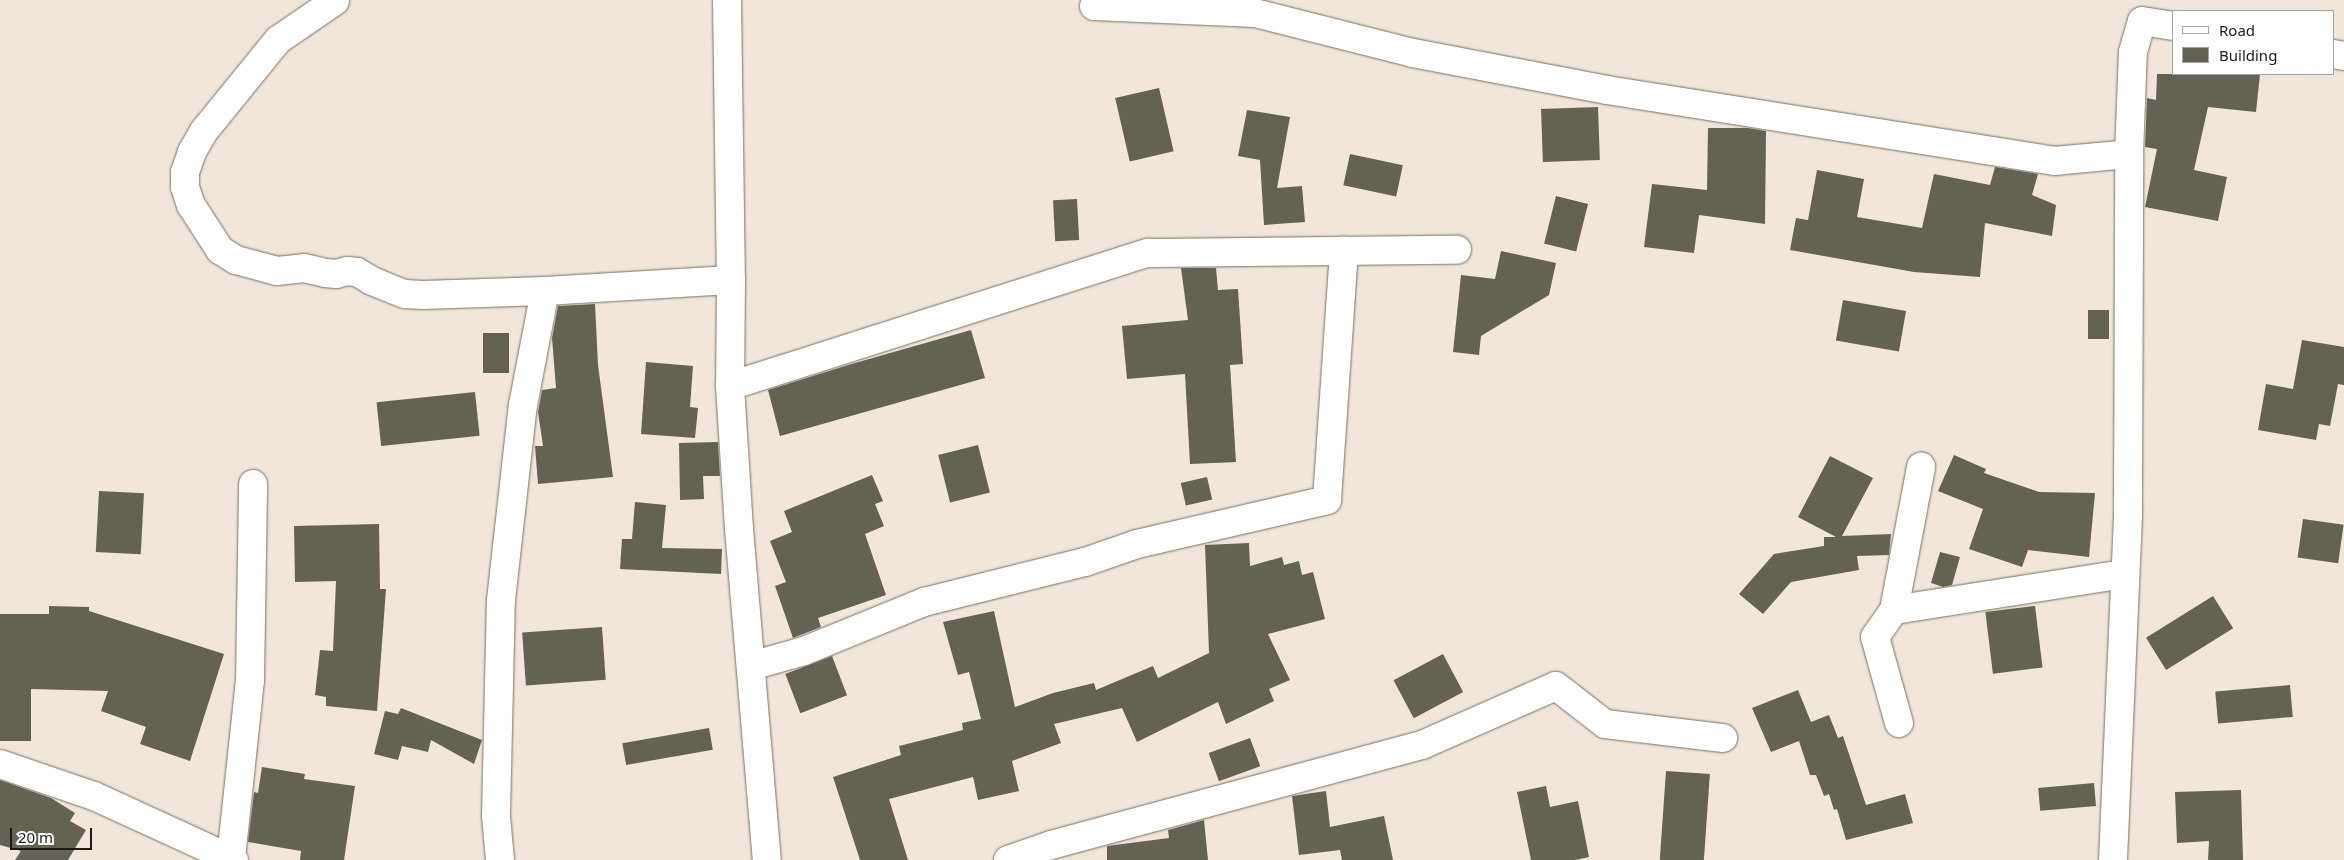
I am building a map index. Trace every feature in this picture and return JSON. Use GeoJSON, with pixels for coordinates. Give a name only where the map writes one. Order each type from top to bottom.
{"type":"FeatureCollection","features":[{"type":"Feature","properties":{"kind":"street"},"geometry":{"type":"LineString","coordinates":[[727,0],[732,280],[730,386],[739,529],[767,860]]}},
{"type":"Feature","properties":{"kind":"street"},"geometry":{"type":"LineString","coordinates":[[335,1],[278,40],[204,131],[192,152],[185,172],[185,187],[191,205],[220,250],[236,260],[277,270],[304,268],[336,274],[348,270],[357,272],[372,281],[405,294],[545,291],[732,280]]}},
{"type":"Feature","properties":{"kind":"street"},"geometry":{"type":"LineString","coordinates":[[1094,6],[1255,13],[1270,8],[1413,53],[1607,90],[2054,160],[2129,154]]}},
{"type":"Feature","properties":{"kind":"street"},"geometry":{"type":"LineString","coordinates":[[2113,860],[2128,510],[2129,154],[2133,52],[2142,21],[2172,26]]}},
{"type":"Feature","properties":{"kind":"street"},"geometry":{"type":"LineString","coordinates":[[730,386],[1148,253],[1457,250]]}},
{"type":"Feature","properties":{"kind":"street"},"geometry":{"type":"LineString","coordinates":[[751,666],[804,651],[924,602],[1085,562],[1164,537],[1327,500],[1344,252]]}},
{"type":"Feature","properties":{"kind":"street"},"geometry":{"type":"LineString","coordinates":[[500,860],[496,816],[501,600],[523,405],[545,291]]}},
{"type":"Feature","properties":{"kind":"street"},"geometry":{"type":"LineString","coordinates":[[1899,723],[1875,637],[1894,610],[1921,467]]}},
{"type":"Feature","properties":{"kind":"street"},"geometry":{"type":"LineString","coordinates":[[0,764],[94,796],[233,859],[250,681],[253,484]]}},
{"type":"Feature","properties":{"kind":"street"},"geometry":{"type":"LineString","coordinates":[[1894,610],[2125,574]]}},
{"type":"Feature","properties":{"kind":"street"},"geometry":{"type":"LineString","coordinates":[[1008,860],[1052,846],[1422,745],[1556,686],[1605,724],[1723,738]]}},
{"type":"Feature","properties":{"kind":"building"},"geometry":{"type":"Polygon","coordinates":[[[2157,74],[2260,75],[2256,112],[2208,107],[2194,170],[2227,177],[2218,221],[2145,207],[2157,149],[2145,147],[2147,98],[2156,100],[2157,74]]]}},
{"type":"Feature","properties":{"kind":"building"},"geometry":{"type":"Polygon","coordinates":[[[1159,88],[1174,151],[1130,161],[1115,98],[1159,88]]]}},
{"type":"Feature","properties":{"kind":"building"},"geometry":{"type":"Polygon","coordinates":[[[1598,107],[1600,160],[1543,162],[1541,109],[1598,107]]]}},
{"type":"Feature","properties":{"kind":"building"},"geometry":{"type":"Polygon","coordinates":[[[1247,110],[1290,117],[1277,188],[1302,186],[1305,222],[1264,225],[1260,160],[1238,156],[1247,110]]]}},
{"type":"Feature","properties":{"kind":"building"},"geometry":{"type":"Polygon","coordinates":[[[1708,128],[1748,128],[1766,131],[1765,224],[1699,215],[1694,253],[1644,247],[1652,184],[1707,190],[1708,128]]]}},
{"type":"Feature","properties":{"kind":"building"},"geometry":{"type":"Polygon","coordinates":[[[1350,154],[1403,165],[1396,197],[1343,185],[1350,154]]]}},
{"type":"Feature","properties":{"kind":"building"},"geometry":{"type":"Polygon","coordinates":[[[1995,167],[2038,174],[2032,195],[2056,205],[2052,236],[1985,223],[1980,277],[1914,272],[1790,250],[1796,218],[1808,220],[1817,170],[1864,179],[1857,217],[1922,228],[1934,174],[1990,185],[1995,167]]]}},
{"type":"Feature","properties":{"kind":"building"},"geometry":{"type":"Polygon","coordinates":[[[1556,196],[1588,204],[1576,252],[1544,244],[1556,196]]]}},
{"type":"Feature","properties":{"kind":"building"},"geometry":{"type":"Polygon","coordinates":[[[1077,199],[1079,240],[1055,241],[1053,200],[1077,199]]]}},
{"type":"Feature","properties":{"kind":"building"},"geometry":{"type":"Polygon","coordinates":[[[1501,251],[1556,263],[1549,295],[1481,336],[1479,355],[1453,352],[1461,275],[1495,279],[1501,251]]]}},
{"type":"Feature","properties":{"kind":"building"},"geometry":{"type":"Polygon","coordinates":[[[1181,268],[1216,268],[1218,290],[1238,289],[1243,364],[1230,365],[1236,462],[1190,464],[1185,374],[1127,379],[1122,326],[1188,320],[1181,268]]]}},
{"type":"Feature","properties":{"kind":"building"},"geometry":{"type":"Polygon","coordinates":[[[1843,300],[1906,311],[1899,351],[1836,340],[1843,300]]]}},
{"type":"Feature","properties":{"kind":"building"},"geometry":{"type":"Polygon","coordinates":[[[595,304],[598,365],[613,477],[538,484],[535,446],[543,446],[538,412],[542,390],[556,388],[552,338],[558,306],[595,304]]]}},
{"type":"Feature","properties":{"kind":"building"},"geometry":{"type":"Polygon","coordinates":[[[2088,310],[2109,310],[2109,339],[2088,339],[2088,310]]]}},
{"type":"Feature","properties":{"kind":"building"},"geometry":{"type":"Polygon","coordinates":[[[971,330],[985,378],[780,436],[768,390],[971,330]]]}},
{"type":"Feature","properties":{"kind":"building"},"geometry":{"type":"Polygon","coordinates":[[[483,333],[509,333],[509,373],[483,373],[483,333]]]}},
{"type":"Feature","properties":{"kind":"building"},"geometry":{"type":"Polygon","coordinates":[[[2302,340],[2344,347],[2344,385],[2338,384],[2330,426],[2319,424],[2316,440],[2258,430],[2266,384],[2293,389],[2302,340]]]}},
{"type":"Feature","properties":{"kind":"building"},"geometry":{"type":"Polygon","coordinates":[[[646,362],[693,366],[690,407],[698,408],[695,438],[641,434],[646,362]]]}},
{"type":"Feature","properties":{"kind":"building"},"geometry":{"type":"Polygon","coordinates":[[[475,392],[480,436],[381,446],[377,402],[475,392]]]}},
{"type":"Feature","properties":{"kind":"building"},"geometry":{"type":"Polygon","coordinates":[[[718,442],[720,476],[703,476],[704,499],[680,500],[679,443],[718,442]]]}},
{"type":"Feature","properties":{"kind":"building"},"geometry":{"type":"Polygon","coordinates":[[[978,445],[990,493],[950,502],[938,455],[978,445]]]}},
{"type":"Feature","properties":{"kind":"building"},"geometry":{"type":"Polygon","coordinates":[[[1954,455],[1986,469],[1984,473],[2039,492],[2095,493],[2089,557],[2028,550],[2022,567],[1969,549],[1983,509],[1938,491],[1954,455]]]}},
{"type":"Feature","properties":{"kind":"building"},"geometry":{"type":"Polygon","coordinates":[[[1830,456],[1873,478],[1842,536],[1891,534],[1889,555],[1857,556],[1859,570],[1791,582],[1763,614],[1739,594],[1774,554],[1824,546],[1824,537],[1836,537],[1798,517],[1830,456]]]}},
{"type":"Feature","properties":{"kind":"building"},"geometry":{"type":"Polygon","coordinates":[[[872,475],[883,501],[875,504],[884,526],[865,534],[886,595],[818,618],[821,627],[793,638],[775,586],[786,582],[770,541],[792,532],[784,511],[872,475]]]}},
{"type":"Feature","properties":{"kind":"building"},"geometry":{"type":"Polygon","coordinates":[[[1207,477],[1212,499],[1186,505],[1181,483],[1207,477]]]}},
{"type":"Feature","properties":{"kind":"building"},"geometry":{"type":"Polygon","coordinates":[[[99,491],[144,493],[141,554],[96,552],[99,491]]]}},
{"type":"Feature","properties":{"kind":"building"},"geometry":{"type":"Polygon","coordinates":[[[635,502],[666,505],[662,548],[722,549],[721,574],[620,569],[622,539],[632,539],[635,502]]]}},
{"type":"Feature","properties":{"kind":"building"},"geometry":{"type":"Polygon","coordinates":[[[2303,519],[2344,525],[2338,563],[2298,558],[2303,519]]]}},
{"type":"Feature","properties":{"kind":"building"},"geometry":{"type":"Polygon","coordinates":[[[379,524],[380,589],[386,589],[377,711],[326,706],[326,697],[315,695],[320,650],[333,651],[336,581],[295,582],[294,526],[379,524]]]}},
{"type":"Feature","properties":{"kind":"building"},"geometry":{"type":"Polygon","coordinates":[[[1249,543],[1250,566],[1282,557],[1284,565],[1299,561],[1302,575],[1313,572],[1325,619],[1268,634],[1290,680],[1269,689],[1274,701],[1226,724],[1218,702],[1137,742],[1122,708],[1054,724],[1061,743],[1012,761],[1019,791],[978,800],[973,777],[889,799],[908,860],[860,860],[833,777],[901,755],[899,746],[963,730],[962,723],[981,719],[969,672],[958,675],[943,622],[994,611],[1015,707],[1053,693],[1094,683],[1096,690],[1153,666],[1158,678],[1209,653],[1205,545],[1249,543]]]}},
{"type":"Feature","properties":{"kind":"building"},"geometry":{"type":"Polygon","coordinates":[[[1940,552],[1960,557],[1952,585],[1943,587],[1931,583],[1940,552]]]}},
{"type":"Feature","properties":{"kind":"building"},"geometry":{"type":"Polygon","coordinates":[[[2213,596],[2233,628],[2166,670],[2146,638],[2213,596]]]}},
{"type":"Feature","properties":{"kind":"building"},"geometry":{"type":"Polygon","coordinates":[[[49,606],[89,607],[89,611],[224,654],[190,761],[140,744],[146,727],[101,711],[108,691],[31,689],[31,741],[0,741],[0,614],[49,614],[49,606]]]}},
{"type":"Feature","properties":{"kind":"building"},"geometry":{"type":"Polygon","coordinates":[[[2035,606],[2043,668],[1993,674],[1985,612],[2035,606]]]}},
{"type":"Feature","properties":{"kind":"building"},"geometry":{"type":"Polygon","coordinates":[[[602,627],[606,680],[526,685],[522,633],[602,627]]]}},
{"type":"Feature","properties":{"kind":"building"},"geometry":{"type":"Polygon","coordinates":[[[1443,654],[1463,692],[1414,718],[1394,680],[1443,654]]]}},
{"type":"Feature","properties":{"kind":"building"},"geometry":{"type":"Polygon","coordinates":[[[832,656],[847,695],[800,713],[785,674],[832,656]]]}},
{"type":"Feature","properties":{"kind":"building"},"geometry":{"type":"Polygon","coordinates":[[[2290,685],[2293,717],[2218,723],[2215,692],[2290,685]]]}},
{"type":"Feature","properties":{"kind":"building"},"geometry":{"type":"Polygon","coordinates":[[[1798,690],[1811,722],[1829,715],[1838,738],[1843,736],[1866,805],[1905,794],[1913,823],[1846,840],[1837,809],[1834,810],[1829,794],[1824,796],[1816,775],[1810,775],[1799,741],[1771,752],[1752,708],[1798,690]]]}},
{"type":"Feature","properties":{"kind":"building"},"geometry":{"type":"Polygon","coordinates":[[[401,708],[482,740],[474,764],[431,740],[428,752],[402,746],[398,760],[374,754],[385,711],[398,714],[401,708]]]}},
{"type":"Feature","properties":{"kind":"building"},"geometry":{"type":"Polygon","coordinates":[[[709,728],[713,750],[626,765],[622,743],[709,728]]]}},
{"type":"Feature","properties":{"kind":"building"},"geometry":{"type":"Polygon","coordinates":[[[1250,738],[1260,766],[1219,781],[1209,753],[1250,738]]]}},
{"type":"Feature","properties":{"kind":"building"},"geometry":{"type":"Polygon","coordinates":[[[262,767],[305,774],[304,779],[355,786],[344,860],[300,860],[301,851],[248,842],[254,792],[258,793],[262,767]]]}},
{"type":"Feature","properties":{"kind":"building"},"geometry":{"type":"Polygon","coordinates":[[[1666,771],[1710,774],[1704,860],[1660,860],[1666,771]]]}},
{"type":"Feature","properties":{"kind":"building"},"geometry":{"type":"Polygon","coordinates":[[[0,780],[51,798],[75,813],[70,821],[86,830],[68,860],[15,860],[21,851],[0,845],[0,780]]]}},
{"type":"Feature","properties":{"kind":"building"},"geometry":{"type":"Polygon","coordinates":[[[2094,783],[2096,806],[2040,811],[2038,788],[2094,783]]]}},
{"type":"Feature","properties":{"kind":"building"},"geometry":{"type":"Polygon","coordinates":[[[1546,786],[1550,807],[1578,801],[1589,857],[1575,860],[1531,860],[1517,792],[1546,786]]]}},
{"type":"Feature","properties":{"kind":"building"},"geometry":{"type":"Polygon","coordinates":[[[2241,790],[2243,860],[2208,860],[2209,841],[2177,843],[2175,792],[2241,790]]]}},
{"type":"Feature","properties":{"kind":"building"},"geometry":{"type":"Polygon","coordinates":[[[1326,791],[1330,827],[1384,816],[1393,860],[1342,860],[1340,850],[1299,855],[1292,796],[1326,791]]]}},
{"type":"Feature","properties":{"kind":"building"},"geometry":{"type":"Polygon","coordinates":[[[1204,820],[1208,860],[1107,860],[1107,846],[1169,838],[1168,830],[1204,820]]]}}]}
